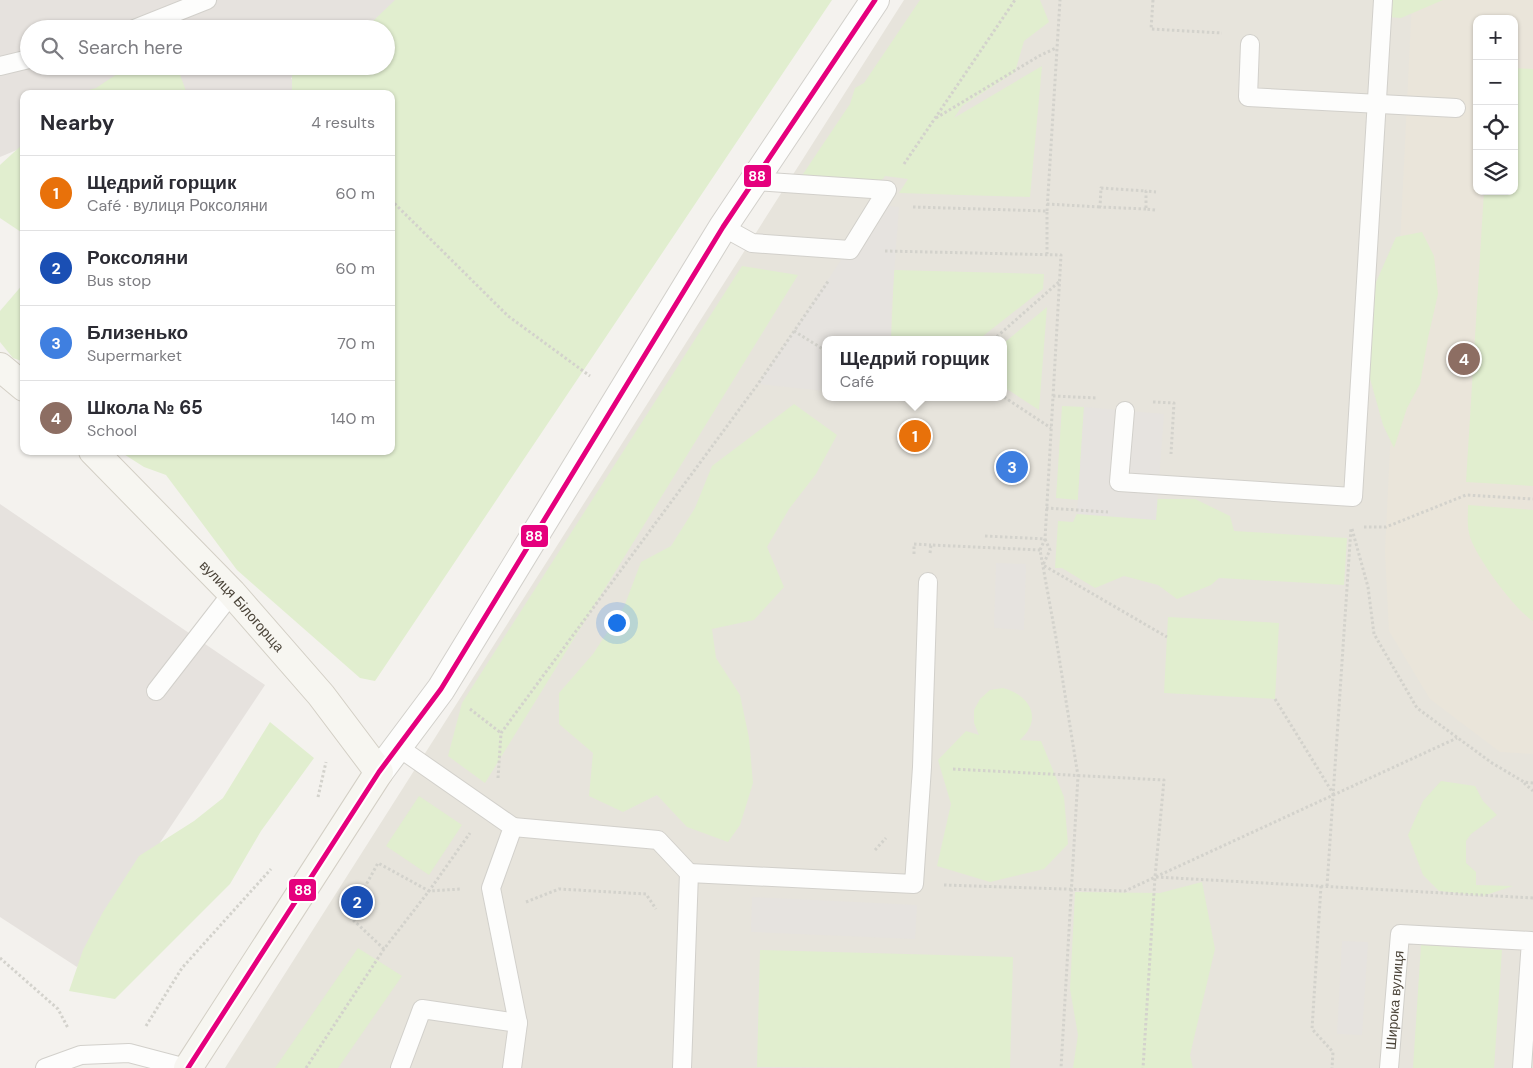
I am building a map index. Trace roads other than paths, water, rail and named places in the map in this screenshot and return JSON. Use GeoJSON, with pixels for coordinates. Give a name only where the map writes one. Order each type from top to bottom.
{"type":"FeatureCollection","features":[{"type":"Feature","properties":{"kind":"street"},"geometry":{"type":"LineString","coordinates":[[187,1068],[379,772],[441,689],[723,227],[875,0]]}},
{"type":"Feature","properties":{"kind":"street"},"geometry":{"type":"LineString","coordinates":[[0,367],[20,384]]}},
{"type":"Feature","properties":{"kind":"street","name":"вулиця Білогорща"},"geometry":{"type":"LineString","coordinates":[[97,455],[232,593],[321,694],[379,772]]}},
{"type":"Feature","properties":{"kind":"lane"},"geometry":{"type":"LineString","coordinates":[[157,20],[207,0]]}},
{"type":"Feature","properties":{"kind":"lane"},"geometry":{"type":"LineString","coordinates":[[1125,411],[1119,482],[1353,497],[1384,0]]}},
{"type":"Feature","properties":{"kind":"lane"},"geometry":{"type":"LineString","coordinates":[[1250,44],[1248,97],[1456,108]]}},
{"type":"Feature","properties":{"kind":"lane"},"geometry":{"type":"LineString","coordinates":[[0,66],[20,61]]}},
{"type":"Feature","properties":{"kind":"lane"},"geometry":{"type":"LineString","coordinates":[[723,227],[752,243],[850,250],[887,190],[754,182]]}},
{"type":"Feature","properties":{"kind":"lane"},"geometry":{"type":"LineString","coordinates":[[398,747],[514,827],[658,840],[689,873],[914,884],[922,768],[928,582]]}},
{"type":"Feature","properties":{"kind":"lane"},"geometry":{"type":"LineString","coordinates":[[156,691],[232,593]]}},
{"type":"Feature","properties":{"kind":"lane"},"geometry":{"type":"LineString","coordinates":[[512,1068],[518,1023],[492,888],[514,827]]}},
{"type":"Feature","properties":{"kind":"lane"},"geometry":{"type":"LineString","coordinates":[[682,1068],[689,873]]}},
{"type":"Feature","properties":{"kind":"lane","name":"Широка вулиця"},"geometry":{"type":"LineString","coordinates":[[1389,1068],[1400,934],[1531,941],[1522,1068]]}},
{"type":"Feature","properties":{"kind":"lane"},"geometry":{"type":"LineString","coordinates":[[400,1068],[422,1009],[518,1023]]}},
{"type":"Feature","properties":{"kind":"lane"},"geometry":{"type":"LineString","coordinates":[[45,1068],[81,1055],[129,1053],[187,1068]]}},
{"type":"Feature","properties":{"kind":"place","name":"Школа № 65"},"geometry":{"type":"Point","coordinates":[1464,359]}},
{"type":"Feature","properties":{"kind":"place","name":"Щедрий горщик"},"geometry":{"type":"Point","coordinates":[915,436]}},
{"type":"Feature","properties":{"kind":"place","name":"Близенько"},"geometry":{"type":"Point","coordinates":[1012,467]}},
{"type":"Feature","properties":{"kind":"place","name":"Роксоляни"},"geometry":{"type":"Point","coordinates":[357,902]}}]}
